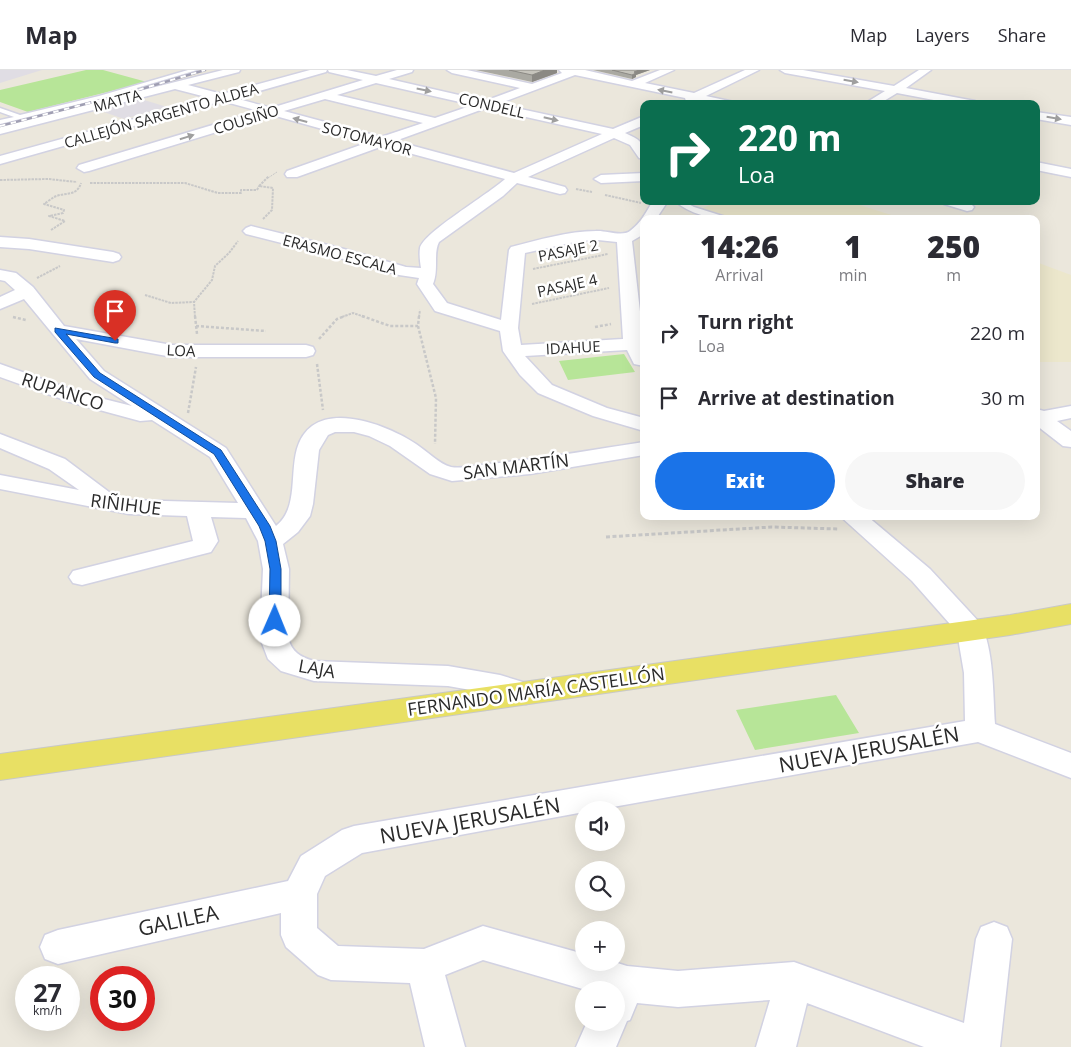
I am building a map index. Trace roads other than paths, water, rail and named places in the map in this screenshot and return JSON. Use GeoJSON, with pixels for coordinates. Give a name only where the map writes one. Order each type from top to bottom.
{"type":"FeatureCollection","features":[{"type":"Feature","properties":{"kind":"main road","name":"FERNANDO MARÍA CASTELLÓN"},"geometry":{"type":"LineString","coordinates":[[0,766],[970,630],[1071,614]]}},
{"type":"Feature","properties":{"kind":"street","name":"MATTA"},"geometry":{"type":"LineString","coordinates":[[0,130],[235,70]]}},
{"type":"Feature","properties":{"kind":"street","name":"CALLEJÓN SARGENTO ALDEA"},"geometry":{"type":"LineString","coordinates":[[0,160],[322,70]]}},
{"type":"Feature","properties":{"kind":"street","name":"CONDELL"},"geometry":{"type":"LineString","coordinates":[[333,70],[614,133],[634,142],[640,150]]}},
{"type":"Feature","properties":{"kind":"street","name":"COUSIÑO"},"geometry":{"type":"LineString","coordinates":[[84,168],[408,70]]}},
{"type":"Feature","properties":{"kind":"street"},"geometry":{"type":"LineString","coordinates":[[452,70],[532,88]]}},
{"type":"Feature","properties":{"kind":"street"},"geometry":{"type":"LineString","coordinates":[[632,84],[669,70]]}},
{"type":"Feature","properties":{"kind":"street"},"geometry":{"type":"LineString","coordinates":[[688,100],[754,70]]}},
{"type":"Feature","properties":{"kind":"street"},"geometry":{"type":"LineString","coordinates":[[785,70],[953,100]]}},
{"type":"Feature","properties":{"kind":"street"},"geometry":{"type":"LineString","coordinates":[[878,100],[897,90],[926,70]]}},
{"type":"Feature","properties":{"kind":"street"},"geometry":{"type":"LineString","coordinates":[[296,173],[532,88],[572,71],[709,100]]}},
{"type":"Feature","properties":{"kind":"street","name":"SOTOMAYOR"},"geometry":{"type":"LineString","coordinates":[[175,86],[560,190]]}},
{"type":"Feature","properties":{"kind":"street"},"geometry":{"type":"LineString","coordinates":[[324,95],[435,122]]}},
{"type":"Feature","properties":{"kind":"street"},"geometry":{"type":"LineString","coordinates":[[1040,116],[1071,121]]}},
{"type":"Feature","properties":{"kind":"street"},"geometry":{"type":"LineString","coordinates":[[48,118],[140,151]]}},
{"type":"Feature","properties":{"kind":"street"},"geometry":{"type":"LineString","coordinates":[[510,328],[441,307],[434,300],[425,284],[429,274],[428,248],[433,239],[498,193],[514,178],[640,122]]}},
{"type":"Feature","properties":{"kind":"street"},"geometry":{"type":"LineString","coordinates":[[1040,167],[1071,173]]}},
{"type":"Feature","properties":{"kind":"street"},"geometry":{"type":"LineString","coordinates":[[601,179],[640,177]]}},
{"type":"Feature","properties":{"kind":"street"},"geometry":{"type":"LineString","coordinates":[[651,215],[659,205]]}},
{"type":"Feature","properties":{"kind":"street"},"geometry":{"type":"LineString","coordinates":[[962,205],[968,207]]}},
{"type":"Feature","properties":{"kind":"street"},"geometry":{"type":"LineString","coordinates":[[624,244],[640,229]]}},
{"type":"Feature","properties":{"kind":"street","name":"ERASMO ESCALA"},"geometry":{"type":"LineString","coordinates":[[251,232],[338,252],[405,272],[429,274]]}},
{"type":"Feature","properties":{"kind":"street"},"geometry":{"type":"LineString","coordinates":[[624,244],[598,235],[579,236],[518,250],[510,328],[512,351],[527,371],[545,389],[600,412],[640,424]]}},
{"type":"Feature","properties":{"kind":"street"},"geometry":{"type":"LineString","coordinates":[[0,242],[29,244],[113,257]]}},
{"type":"Feature","properties":{"kind":"street"},"geometry":{"type":"LineString","coordinates":[[624,244],[633,344],[640,358]]}},
{"type":"Feature","properties":{"kind":"street","name":"LAJA"},"geometry":{"type":"LineString","coordinates":[[0,261],[12,272],[14,282],[97,375],[218,452],[270,541],[276,569],[275,645],[283,658],[291,664],[314,671],[468,678],[488,681],[526,693]]}},
{"type":"Feature","properties":{"kind":"street"},"geometry":{"type":"LineString","coordinates":[[0,304],[14,282]]}},
{"type":"Feature","properties":{"kind":"street","name":"LOA"},"geometry":{"type":"LineString","coordinates":[[58,330],[172,351],[306,352]]}},
{"type":"Feature","properties":{"kind":"street","name":"IDAHUE"},"geometry":{"type":"LineString","coordinates":[[512,351],[633,344]]}},
{"type":"Feature","properties":{"kind":"street","name":"RUPANCO"},"geometry":{"type":"LineString","coordinates":[[0,370],[77,398],[140,415],[156,414]]}},
{"type":"Feature","properties":{"kind":"street"},"geometry":{"type":"LineString","coordinates":[[1040,416],[1071,412]]}},
{"type":"Feature","properties":{"kind":"street"},"geometry":{"type":"LineString","coordinates":[[1040,418],[1070,441]]}},
{"type":"Feature","properties":{"kind":"street","name":"SAN MARTÍN"},"geometry":{"type":"LineString","coordinates":[[270,541],[286,530],[297,517],[305,490],[308,449],[313,436],[326,427],[338,425],[354,427],[384,435],[404,445],[434,467],[446,473],[530,467],[640,449]]}},
{"type":"Feature","properties":{"kind":"street"},"geometry":{"type":"LineString","coordinates":[[0,440],[58,464],[113,504]]}},
{"type":"Feature","properties":{"kind":"street","name":"RIÑIHUE"},"geometry":{"type":"LineString","coordinates":[[0,482],[113,504],[146,508],[254,511]]}},
{"type":"Feature","properties":{"kind":"street"},"geometry":{"type":"LineString","coordinates":[[82,577],[202,547],[206,541],[197,510]]}},
{"type":"Feature","properties":{"kind":"street"},"geometry":{"type":"LineString","coordinates":[[861,523],[921,575],[970,630],[978,673],[980,730]]}},
{"type":"Feature","properties":{"kind":"street","name":"NUEVA JERUSALÉN"},"geometry":{"type":"LineString","coordinates":[[424,966],[331,963],[299,935],[298,894],[313,866],[354,840],[980,730],[1071,766]]}},
{"type":"Feature","properties":{"kind":"street","name":"GALILEA"},"geometry":{"type":"LineString","coordinates":[[58,947],[298,894]]}},
{"type":"Feature","properties":{"kind":"street"},"geometry":{"type":"LineString","coordinates":[[980,1047],[994,939]]}},
{"type":"Feature","properties":{"kind":"street"},"geometry":{"type":"LineString","coordinates":[[445,1047],[424,966],[483,943],[585,981]]}},
{"type":"Feature","properties":{"kind":"street"},"geometry":{"type":"LineString","coordinates":[[625,995],[794,980],[976,1047]]}},
{"type":"Feature","properties":{"kind":"street"},"geometry":{"type":"LineString","coordinates":[[776,1047],[794,980]]}},
{"type":"Feature","properties":{"kind":"street"},"geometry":{"type":"LineString","coordinates":[[596,1047],[604,1031]]}},
{"type":"Feature","properties":{"kind":"lane"},"geometry":{"type":"LineString","coordinates":[[0,122],[194,70]]}},
{"type":"Feature","properties":{"kind":"lane"},"geometry":{"type":"LineString","coordinates":[[0,110],[20,117]]}},
{"type":"Feature","properties":{"kind":"lane"},"geometry":{"type":"LineString","coordinates":[[684,205],[691,209],[713,215]]}},
{"type":"Feature","properties":{"kind":"railway"},"geometry":{"type":"LineString","coordinates":[[0,126],[128,93],[205,70]]}}]}
